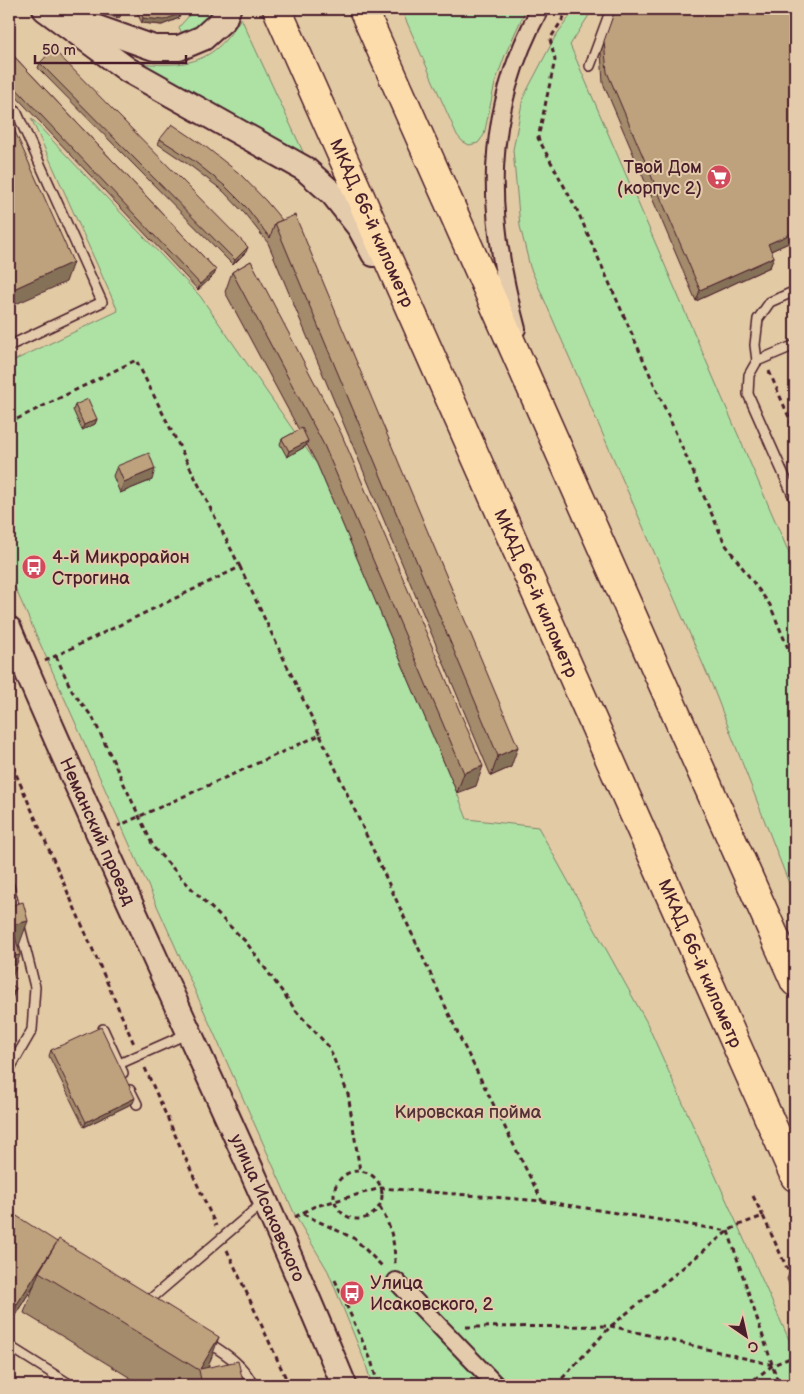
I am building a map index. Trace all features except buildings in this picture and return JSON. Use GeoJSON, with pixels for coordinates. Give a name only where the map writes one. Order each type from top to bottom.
{"type":"FeatureCollection","features":[{"type":"Feature","properties":{"kind":"highway","name":"МКАД, 66-й километр"},"geometry":{"type":"LineString","coordinates":[[277,9],[795,1177]]}},
{"type":"Feature","properties":{"kind":"highway"},"geometry":{"type":"LineString","coordinates":[[364,9],[795,982]]}},
{"type":"Feature","properties":{"kind":"street"},"geometry":{"type":"LineString","coordinates":[[47,10],[154,48],[179,48],[203,38],[224,19],[228,9]]}},
{"type":"Feature","properties":{"kind":"street"},"geometry":{"type":"LineString","coordinates":[[533,392],[510,303],[501,258],[495,211],[494,178],[496,142],[506,89],[530,27],[540,9]]}},
{"type":"Feature","properties":{"kind":"street"},"geometry":{"type":"LineString","coordinates":[[47,10],[128,70],[305,169],[333,194],[360,228],[429,351]]}},
{"type":"Feature","properties":{"kind":"street","name":"Неманский проезд"},"geometry":{"type":"LineString","coordinates":[[9,629],[189,1032]]}},
{"type":"Feature","properties":{"kind":"street","name":"улица Исаковского"},"geometry":{"type":"LineString","coordinates":[[189,1032],[265,1200],[344,1385]]}},
{"type":"Feature","properties":{"kind":"street"},"geometry":{"type":"LineString","coordinates":[[396,1281],[496,1385]]}},
{"type":"Feature","properties":{"kind":"lane"},"geometry":{"type":"LineString","coordinates":[[590,66],[611,9]]}},
{"type":"Feature","properties":{"kind":"lane"},"geometry":{"type":"LineString","coordinates":[[9,104],[17,112],[102,302],[9,346]]}},
{"type":"Feature","properties":{"kind":"lane"},"geometry":{"type":"LineString","coordinates":[[795,291],[770,302],[758,319],[755,345],[757,362],[750,375],[748,394],[795,500]]}},
{"type":"Feature","properties":{"kind":"lane"},"geometry":{"type":"LineString","coordinates":[[757,362],[795,345]]}},
{"type":"Feature","properties":{"kind":"lane"},"geometry":{"type":"LineString","coordinates":[[9,886],[35,987],[32,1030],[9,1070]]}},
{"type":"Feature","properties":{"kind":"lane"},"geometry":{"type":"LineString","coordinates":[[103,1029],[137,1104]]}},
{"type":"Feature","properties":{"kind":"lane"},"geometry":{"type":"LineString","coordinates":[[119,1064],[189,1032]]}},
{"type":"Feature","properties":{"kind":"lane"},"geometry":{"type":"LineString","coordinates":[[146,1304],[265,1200]]}},
{"type":"Feature","properties":{"kind":"lane"},"geometry":{"type":"LineString","coordinates":[[201,1339],[233,1358],[248,1374],[253,1385]]}},
{"type":"Feature","properties":{"kind":"lane"},"geometry":{"type":"LineString","coordinates":[[9,1346],[71,1385]]}},
{"type":"Feature","properties":{"kind":"path"},"geometry":{"type":"LineString","coordinates":[[569,9],[550,39],[555,60],[538,138],[577,210],[725,544],[770,605],[795,664]]}},
{"type":"Feature","properties":{"kind":"path"},"geometry":{"type":"LineString","coordinates":[[9,423],[136,360],[240,567],[461,1040],[542,1201]]}},
{"type":"Feature","properties":{"kind":"path"},"geometry":{"type":"LineString","coordinates":[[769,370],[795,430]]}},
{"type":"Feature","properties":{"kind":"path"},"geometry":{"type":"LineString","coordinates":[[26,670],[240,567]]}},
{"type":"Feature","properties":{"kind":"path"},"geometry":{"type":"LineString","coordinates":[[56,656],[72,692],[94,718],[154,848],[192,889],[246,942],[297,1012],[329,1047],[348,1094],[360,1171]]}},
{"type":"Feature","properties":{"kind":"path"},"geometry":{"type":"LineString","coordinates":[[99,834],[320,735]]}},
{"type":"Feature","properties":{"kind":"path"},"geometry":{"type":"LineString","coordinates":[[9,758],[139,1054],[289,1385]]}},
{"type":"Feature","properties":{"kind":"path"},"geometry":{"type":"LineString","coordinates":[[360,1171],[369,1174],[377,1180],[381,1188],[382,1198],[380,1207],[374,1214],[365,1219],[356,1220],[346,1217],[334,1203],[333,1193],[336,1184],[342,1176],[350,1172],[360,1171]]}},
{"type":"Feature","properties":{"kind":"path"},"geometry":{"type":"LineString","coordinates":[[314,1208],[381,1188],[542,1201],[728,1231]]}},
{"type":"Feature","properties":{"kind":"path"},"geometry":{"type":"LineString","coordinates":[[754,1196],[791,1278]]}},
{"type":"Feature","properties":{"kind":"path"},"geometry":{"type":"LineString","coordinates":[[380,1207],[389,1224],[395,1252],[396,1281]]}},
{"type":"Feature","properties":{"kind":"path"},"geometry":{"type":"LineString","coordinates":[[302,1213],[355,1239],[396,1281]]}},
{"type":"Feature","properties":{"kind":"path"},"geometry":{"type":"LineString","coordinates":[[556,1385],[611,1326],[728,1231],[763,1216]]}},
{"type":"Feature","properties":{"kind":"path"},"geometry":{"type":"LineString","coordinates":[[728,1231],[779,1385]]}},
{"type":"Feature","properties":{"kind":"path"},"geometry":{"type":"LineString","coordinates":[[335,1280],[371,1360],[378,1385]]}},
{"type":"Feature","properties":{"kind":"path"},"geometry":{"type":"LineString","coordinates":[[440,1327],[611,1326],[773,1365]]}},
{"type":"Feature","properties":{"kind":"path"},"geometry":{"type":"LineString","coordinates":[[795,1333],[793,1334],[795,1338]]}},
{"type":"Feature","properties":{"kind":"path"},"geometry":{"type":"LineString","coordinates":[[747,1385],[773,1365],[795,1356]]}},
{"type":"Feature","properties":{"kind":"green space"},"geometry":{"type":"Polygon","coordinates":[[[190,9],[212,9],[205,22],[183,36],[179,27],[188,17],[190,9]]]}},
{"type":"Feature","properties":{"kind":"green space"},"geometry":{"type":"Polygon","coordinates":[[[401,9],[526,9],[505,55],[495,83],[484,135],[478,143],[469,145],[457,135],[401,9]]]}},
{"type":"Feature","properties":{"kind":"green space"},"geometry":{"type":"Polygon","coordinates":[[[575,9],[596,9],[591,12],[570,45],[795,567],[795,899],[712,685],[530,267],[520,226],[513,150],[523,98],[555,37],[575,9]]]}},
{"type":"Feature","properties":{"kind":"green space"},"geometry":{"type":"Polygon","coordinates":[[[241,18],[304,154],[137,63],[170,64],[197,60],[209,54],[220,45],[231,34],[241,18]]]}},
{"type":"Feature","properties":{"kind":"green space","name":"Кировская пойма"},"geometry":{"type":"Polygon","coordinates":[[[31,118],[200,296],[317,464],[467,819],[538,827],[646,1021],[795,1353],[795,1385],[372,1385],[365,1362],[328,1271],[296,1217],[9,574],[9,363],[118,311],[31,118]]]}},
{"type":"Feature","properties":{"kind":"place","name":"Твой Дом (корпус 2)"},"geometry":{"type":"Point","coordinates":[719,177]}},
{"type":"Feature","properties":{"kind":"place","name":"4-й Микрорайон Строгина"},"geometry":{"type":"Point","coordinates":[34,567]}},
{"type":"Feature","properties":{"kind":"place","name":"Улица Исаковского, 2"},"geometry":{"type":"Point","coordinates":[352,1293]}}]}
